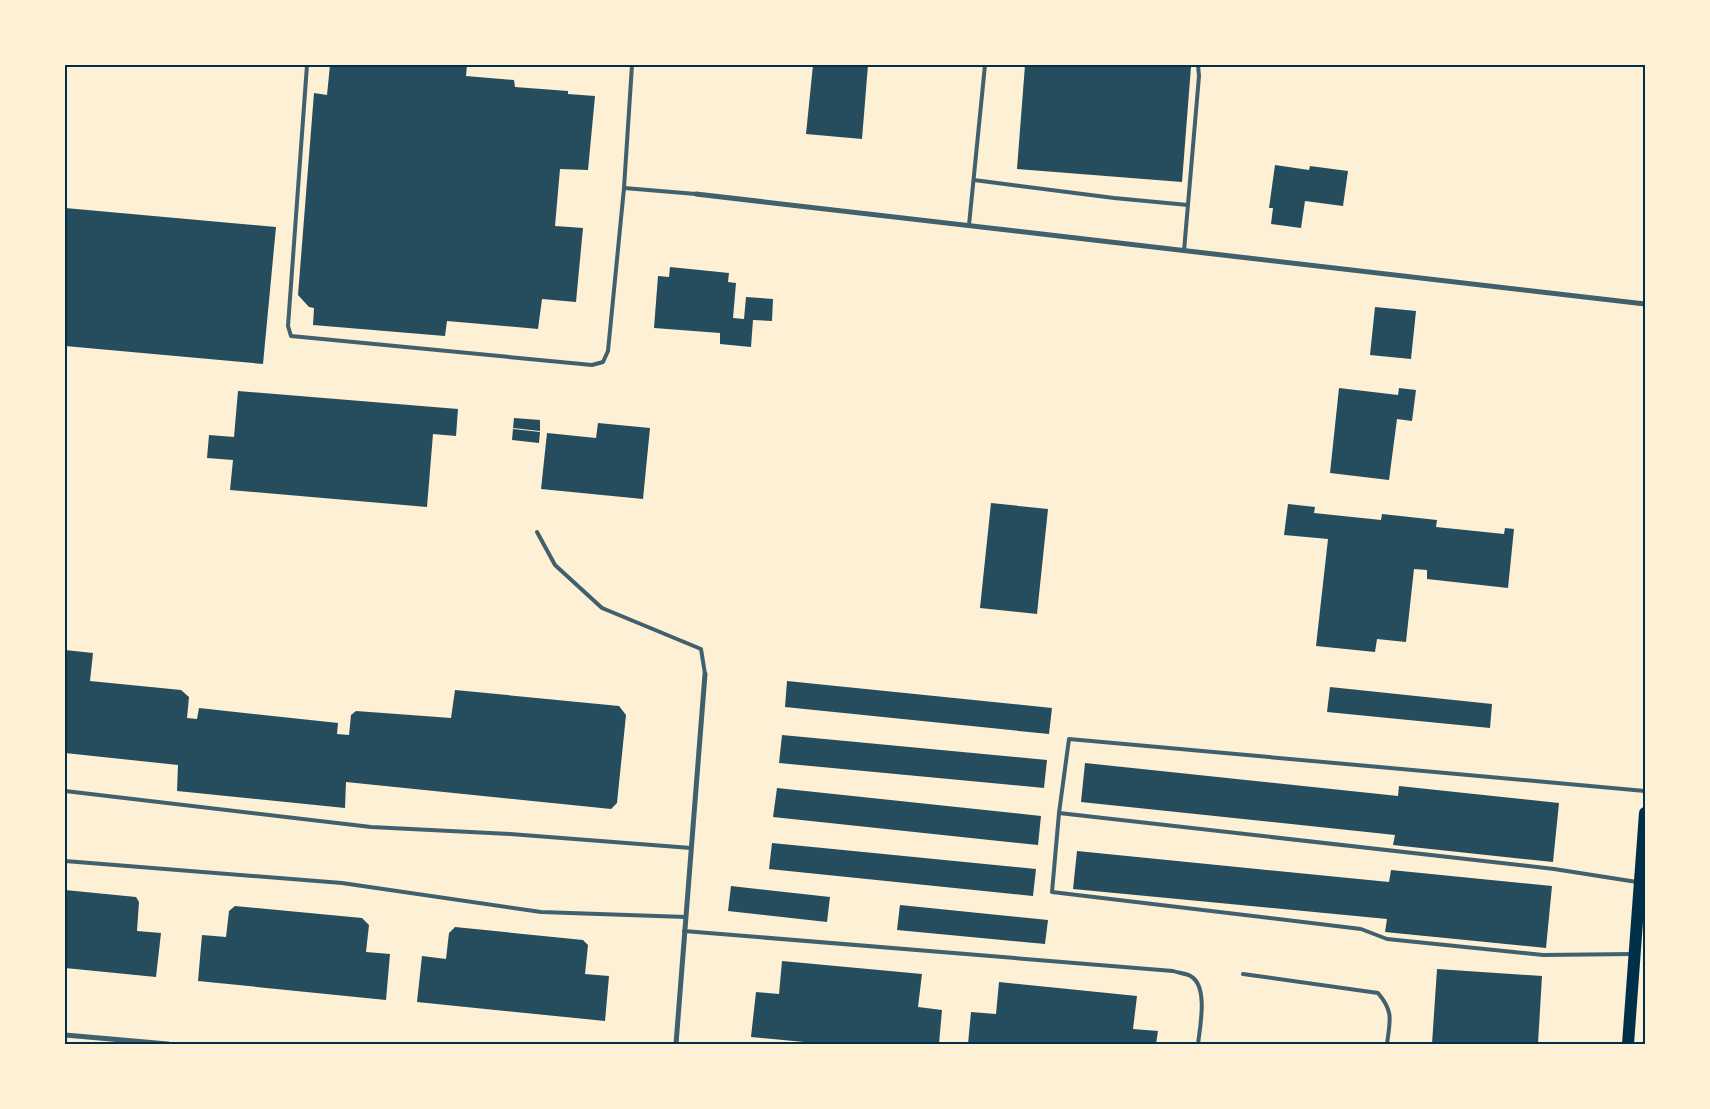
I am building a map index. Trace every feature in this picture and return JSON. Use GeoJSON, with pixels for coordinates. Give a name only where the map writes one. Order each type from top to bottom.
{"type":"FeatureCollection","features":[{"type":"Feature","properties":{"kind":"main road"},"geometry":{"type":"LineString","coordinates":[[1628,1044],[1645,813]]}},
{"type":"Feature","properties":{"kind":"street"},"geometry":{"type":"LineString","coordinates":[[696,194],[1645,304]]}},
{"type":"Feature","properties":{"kind":"street"},"geometry":{"type":"LineString","coordinates":[[676,1044],[705,674]]}},
{"type":"Feature","properties":{"kind":"street"},"geometry":{"type":"LineString","coordinates":[[65,1035],[168,1044]]}},
{"type":"Feature","properties":{"kind":"lane"},"geometry":{"type":"LineString","coordinates":[[307,65],[288,326],[291,336],[598,364],[603,362],[608,351],[624,188],[632,65]]}},
{"type":"Feature","properties":{"kind":"lane"},"geometry":{"type":"LineString","coordinates":[[970,226],[985,65]]}},
{"type":"Feature","properties":{"kind":"lane"},"geometry":{"type":"LineString","coordinates":[[1184,250],[1199,76],[1198,65]]}},
{"type":"Feature","properties":{"kind":"lane"},"geometry":{"type":"LineString","coordinates":[[974,180],[1114,198],[1188,205]]}},
{"type":"Feature","properties":{"kind":"lane"},"geometry":{"type":"LineString","coordinates":[[624,188],[696,194]]}},
{"type":"Feature","properties":{"kind":"lane"},"geometry":{"type":"LineString","coordinates":[[537,532],[554,565],[602,608],[702,649],[705,674]]}},
{"type":"Feature","properties":{"kind":"lane"},"geometry":{"type":"LineString","coordinates":[[1634,954],[1543,955],[1387,939],[1361,929],[1052,892],[1059,813],[1069,738],[1645,792]]}},
{"type":"Feature","properties":{"kind":"lane"},"geometry":{"type":"LineString","coordinates":[[65,792],[371,827],[510,834],[691,848]]}},
{"type":"Feature","properties":{"kind":"lane"},"geometry":{"type":"LineString","coordinates":[[1059,813],[1554,869],[1640,882]]}},
{"type":"Feature","properties":{"kind":"lane"},"geometry":{"type":"LineString","coordinates":[[65,861],[342,883],[541,912],[686,917]]}},
{"type":"Feature","properties":{"kind":"lane"},"geometry":{"type":"LineString","coordinates":[[684,932],[1173,971],[1192,977],[1200,988],[1202,1009],[1198,1044]]}},
{"type":"Feature","properties":{"kind":"lane"},"geometry":{"type":"LineString","coordinates":[[1243,974],[1378,993],[1389,1006],[1390,1020],[1387,1044]]}},
{"type":"Feature","properties":{"kind":"building"},"geometry":{"type":"Polygon","coordinates":[[[330,65],[467,65],[466,76],[514,80],[515,87],[568,91],[568,94],[595,96],[588,170],[560,169],[555,226],[583,228],[576,302],[542,299],[538,329],[447,321],[445,336],[313,325],[314,308],[309,307],[298,295],[314,93],[327,95],[330,65]]]}},
{"type":"Feature","properties":{"kind":"building"},"geometry":{"type":"Polygon","coordinates":[[[813,65],[868,65],[862,139],[806,134],[813,65]]]}},
{"type":"Feature","properties":{"kind":"building"},"geometry":{"type":"Polygon","coordinates":[[[1025,65],[1162,65],[1191,67],[1182,182],[1017,169],[1025,65]]]}},
{"type":"Feature","properties":{"kind":"building"},"geometry":{"type":"Polygon","coordinates":[[[1275,165],[1309,170],[1310,166],[1348,171],[1343,206],[1305,201],[1301,228],[1271,224],[1273,208],[1269,208],[1275,165]]]}},
{"type":"Feature","properties":{"kind":"building"},"geometry":{"type":"Polygon","coordinates":[[[65,208],[276,227],[263,364],[65,346],[65,208]]]}},
{"type":"Feature","properties":{"kind":"building"},"geometry":{"type":"Polygon","coordinates":[[[670,267],[729,273],[728,282],[736,283],[733,318],[744,319],[746,297],[773,299],[772,321],[753,320],[751,347],[720,344],[720,333],[654,328],[658,276],[669,277],[670,267]]]}},
{"type":"Feature","properties":{"kind":"building"},"geometry":{"type":"Polygon","coordinates":[[[1375,307],[1416,311],[1411,359],[1370,355],[1375,307]]]}},
{"type":"Feature","properties":{"kind":"building"},"geometry":{"type":"Polygon","coordinates":[[[1339,388],[1398,395],[1399,388],[1416,390],[1412,421],[1397,419],[1389,480],[1330,473],[1339,388]]]}},
{"type":"Feature","properties":{"kind":"building"},"geometry":{"type":"Polygon","coordinates":[[[238,391],[458,409],[456,436],[433,434],[427,507],[230,490],[233,460],[207,458],[209,435],[234,437],[238,391]]]}},
{"type":"Feature","properties":{"kind":"building"},"geometry":{"type":"Polygon","coordinates":[[[514,418],[540,420],[540,431],[513,428],[514,418]]]}},
{"type":"Feature","properties":{"kind":"building"},"geometry":{"type":"Polygon","coordinates":[[[598,423],[650,428],[643,499],[541,489],[547,433],[596,438],[598,423]]]}},
{"type":"Feature","properties":{"kind":"building"},"geometry":{"type":"Polygon","coordinates":[[[513,429],[540,432],[539,443],[512,440],[513,429]]]}},
{"type":"Feature","properties":{"kind":"building"},"geometry":{"type":"Polygon","coordinates":[[[991,503],[1048,509],[1037,614],[980,608],[991,503]]]}},
{"type":"Feature","properties":{"kind":"building"},"geometry":{"type":"Polygon","coordinates":[[[1288,504],[1315,507],[1314,513],[1381,520],[1382,514],[1437,520],[1436,527],[1504,534],[1505,528],[1514,529],[1508,588],[1427,579],[1427,570],[1414,569],[1406,642],[1377,639],[1375,652],[1316,646],[1328,539],[1284,535],[1288,504]]]}},
{"type":"Feature","properties":{"kind":"building"},"geometry":{"type":"Polygon","coordinates":[[[65,650],[93,653],[90,681],[181,690],[189,697],[187,718],[197,719],[199,708],[338,723],[337,734],[349,735],[351,715],[356,711],[451,718],[455,690],[619,706],[626,715],[617,803],[611,809],[346,782],[345,808],[177,791],[178,765],[65,753],[65,650]]]}},
{"type":"Feature","properties":{"kind":"building"},"geometry":{"type":"Polygon","coordinates":[[[787,681],[1052,708],[1049,734],[785,707],[787,681]]]}},
{"type":"Feature","properties":{"kind":"building"},"geometry":{"type":"Polygon","coordinates":[[[1330,687],[1492,704],[1490,728],[1327,712],[1330,687]]]}},
{"type":"Feature","properties":{"kind":"building"},"geometry":{"type":"Polygon","coordinates":[[[782,735],[1047,760],[1044,788],[779,763],[782,735]]]}},
{"type":"Feature","properties":{"kind":"building"},"geometry":{"type":"Polygon","coordinates":[[[1085,763],[1398,796],[1399,786],[1559,803],[1553,862],[1393,845],[1395,835],[1081,802],[1085,763]]]}},
{"type":"Feature","properties":{"kind":"building"},"geometry":{"type":"Polygon","coordinates":[[[777,788],[1041,816],[1038,845],[773,817],[777,788]]]}},
{"type":"Feature","properties":{"kind":"building"},"geometry":{"type":"Polygon","coordinates":[[[772,843],[1036,869],[1033,896],[769,869],[772,843]]]}},
{"type":"Feature","properties":{"kind":"building"},"geometry":{"type":"Polygon","coordinates":[[[1077,851],[1389,882],[1391,870],[1552,886],[1546,948],[1385,932],[1387,919],[1073,889],[1077,851]]]}},
{"type":"Feature","properties":{"kind":"building"},"geometry":{"type":"Polygon","coordinates":[[[731,886],[830,897],[827,922],[728,911],[731,886]]]}},
{"type":"Feature","properties":{"kind":"building"},"geometry":{"type":"Polygon","coordinates":[[[65,890],[136,897],[139,902],[137,931],[161,933],[156,977],[65,968],[65,890]]]}},
{"type":"Feature","properties":{"kind":"building"},"geometry":{"type":"Polygon","coordinates":[[[900,905],[1048,920],[1045,944],[897,930],[900,905]]]}},
{"type":"Feature","properties":{"kind":"building"},"geometry":{"type":"Polygon","coordinates":[[[235,906],[362,918],[369,925],[366,952],[390,954],[386,1000],[198,981],[202,935],[226,937],[229,911],[235,906]]]}},
{"type":"Feature","properties":{"kind":"building"},"geometry":{"type":"Polygon","coordinates":[[[455,927],[583,940],[588,945],[585,974],[609,976],[605,1021],[417,1002],[422,956],[446,959],[449,933],[455,927]]]}},
{"type":"Feature","properties":{"kind":"building"},"geometry":{"type":"Polygon","coordinates":[[[782,961],[922,974],[918,1007],[942,1010],[939,1044],[825,1044],[751,1037],[756,992],[779,994],[782,961]]]}},
{"type":"Feature","properties":{"kind":"building"},"geometry":{"type":"Polygon","coordinates":[[[1437,969],[1542,976],[1538,1044],[1432,1044],[1437,969]]]}},
{"type":"Feature","properties":{"kind":"building"},"geometry":{"type":"Polygon","coordinates":[[[999,982],[1137,996],[1133,1029],[1158,1031],[1156,1044],[968,1044],[971,1012],[996,1014],[999,982]]]}}]}
